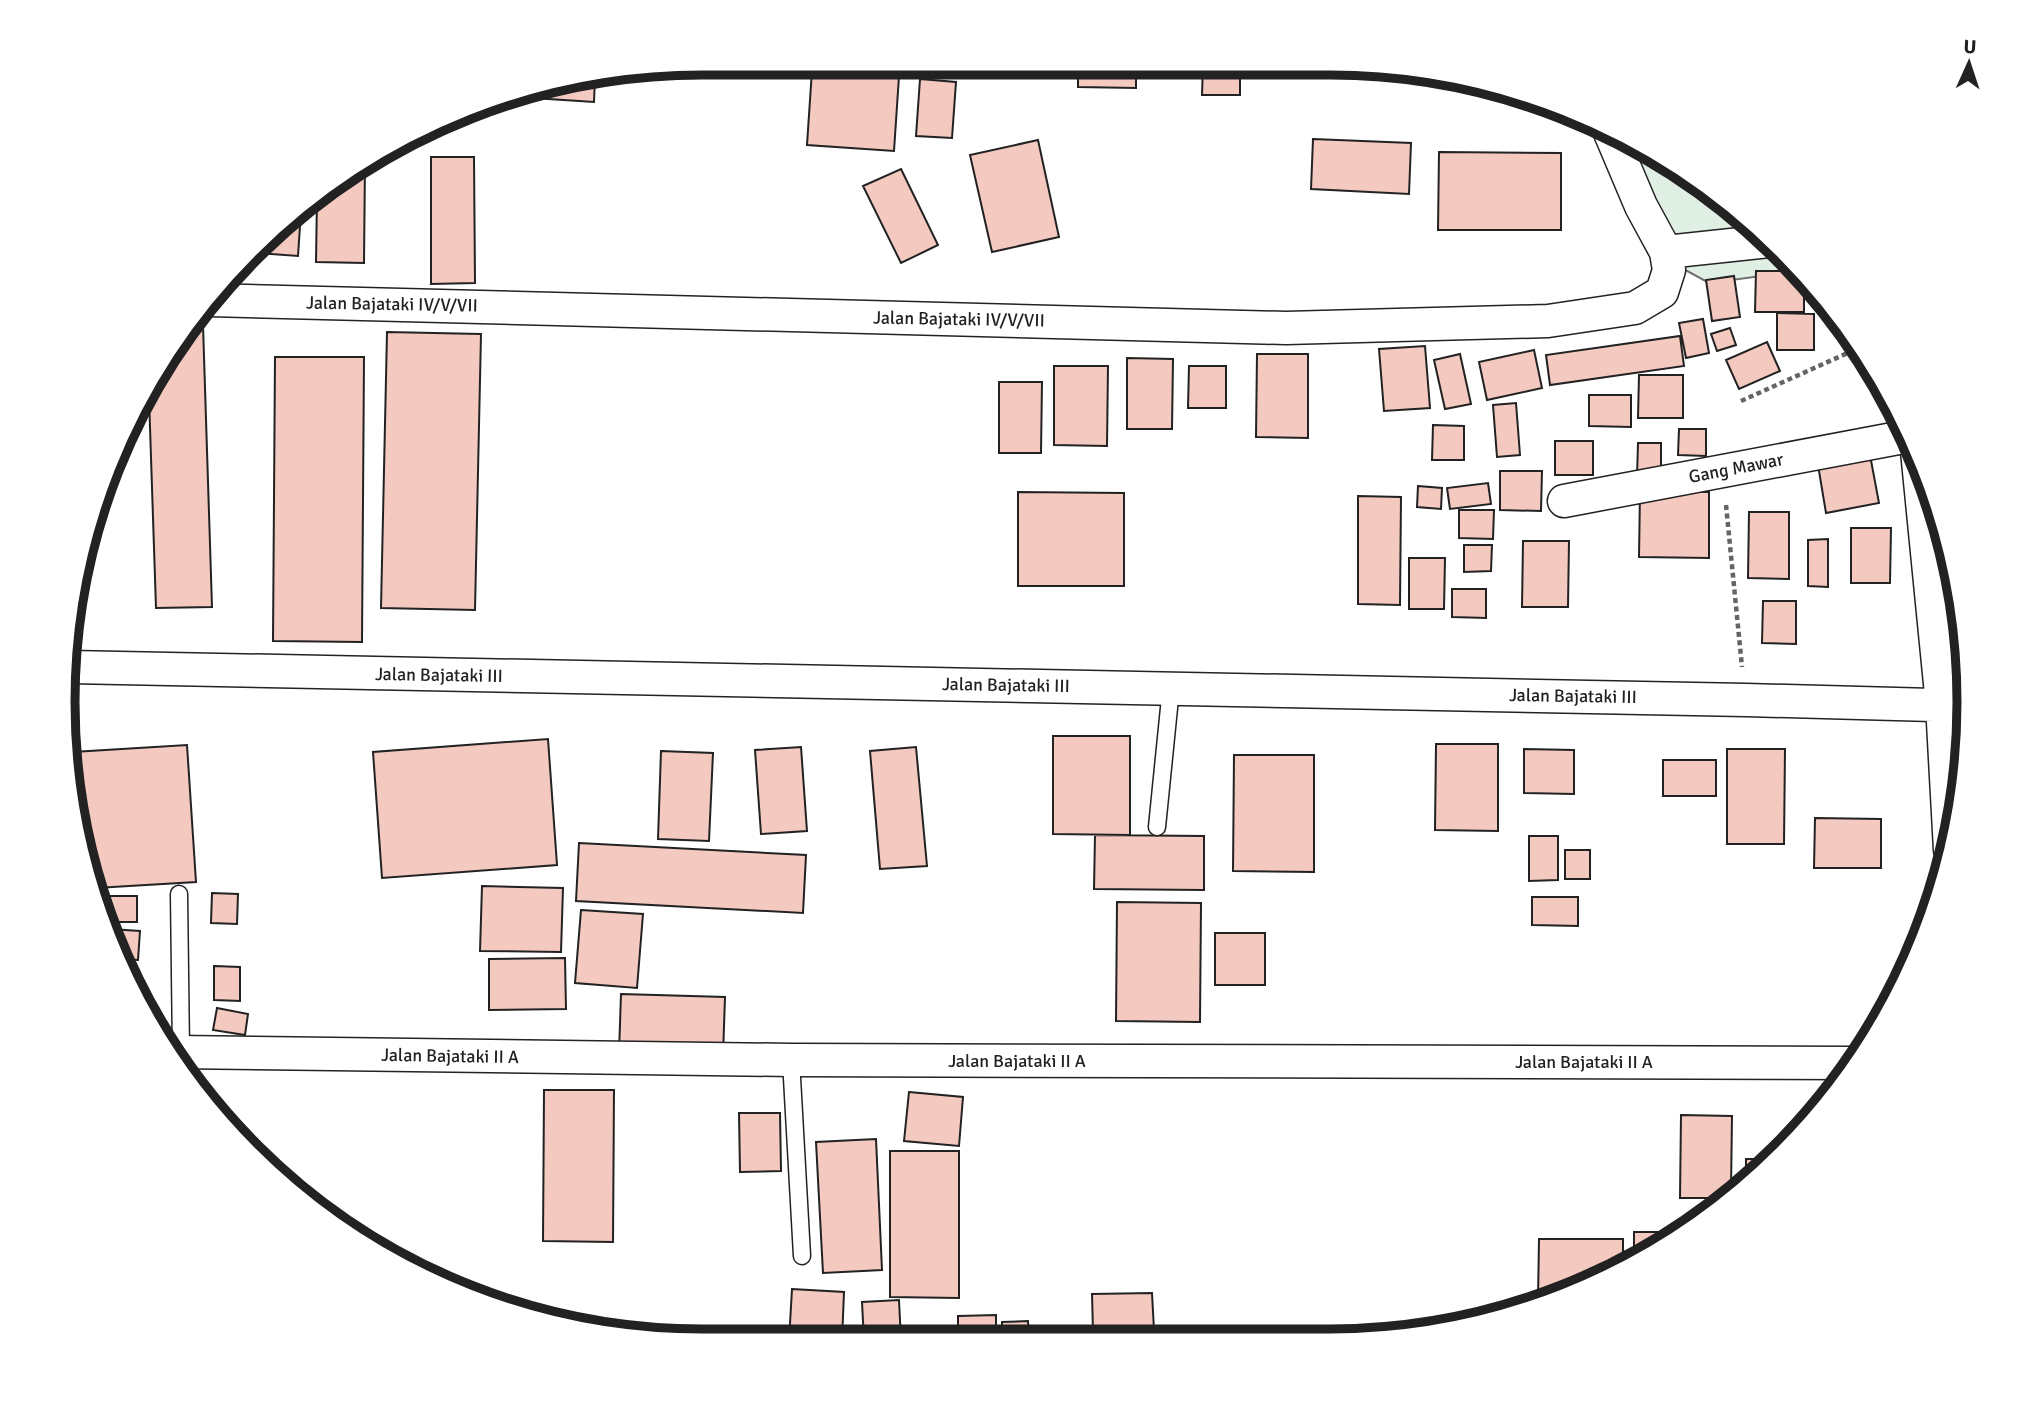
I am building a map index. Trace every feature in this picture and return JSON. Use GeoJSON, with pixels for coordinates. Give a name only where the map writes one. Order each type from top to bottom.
{"type":"FeatureCollection","features":[{"type":"Feature","properties":{"kind":"street"},"geometry":{"type":"LineString","coordinates":[[1615,144],[1641,206],[1667,252],[1755,242]]}},
{"type":"Feature","properties":{"kind":"street","name":"Jalan Bajataki IV/V/VII"},"geometry":{"type":"LineString","coordinates":[[222,300],[1286,328],[1548,321],[1635,308],[1662,292],[1669,270],[1667,252]]}},
{"type":"Feature","properties":{"kind":"street","name":"Gang Mawar"},"geometry":{"type":"LineString","coordinates":[[1564,501],[1898,438]]}},
{"type":"Feature","properties":{"kind":"street"},"geometry":{"type":"LineString","coordinates":[[1926,510],[1955,705],[1953,764]]}},
{"type":"Feature","properties":{"kind":"street","name":"Jalan Bajataki III"},"geometry":{"type":"LineString","coordinates":[[77,667],[1955,705]]}},
{"type":"Feature","properties":{"kind":"street","name":"Jalan Bajataki II A"},"geometry":{"type":"LineString","coordinates":[[182,1052],[791,1060],[1842,1063]]}},
{"type":"Feature","properties":{"kind":"lane"},"geometry":{"type":"LineString","coordinates":[[1157,827],[1171,688]]}},
{"type":"Feature","properties":{"kind":"lane"},"geometry":{"type":"LineString","coordinates":[[179,894],[179,1047]]}},
{"type":"Feature","properties":{"kind":"lane"},"geometry":{"type":"LineString","coordinates":[[791,1060],[802,1256]]}},
{"type":"Feature","properties":{"kind":"path"},"geometry":{"type":"LineString","coordinates":[[1741,401],[1850,352]]}},
{"type":"Feature","properties":{"kind":"path"},"geometry":{"type":"LineString","coordinates":[[1725,495],[1746,699]]}},
{"type":"Feature","properties":{"kind":"green space"},"geometry":{"type":"Polygon","coordinates":[[[1619,146],[1678,181],[1712,205],[1786,273],[1709,283],[1658,255],[1619,146]]]}},
{"type":"Feature","properties":{"kind":"building"},"geometry":{"type":"Polygon","coordinates":[[[812,75],[899,76],[894,151],[807,145],[812,75]]]}},
{"type":"Feature","properties":{"kind":"building"},"geometry":{"type":"Polygon","coordinates":[[[1078,75],[1136,75],[1136,88],[1078,87],[1078,75]]]}},
{"type":"Feature","properties":{"kind":"building"},"geometry":{"type":"Polygon","coordinates":[[[1203,75],[1240,75],[1240,95],[1202,95],[1203,75]]]}},
{"type":"Feature","properties":{"kind":"building"},"geometry":{"type":"Polygon","coordinates":[[[920,79],[956,82],[952,138],[916,136],[920,79]]]}},
{"type":"Feature","properties":{"kind":"building"},"geometry":{"type":"Polygon","coordinates":[[[595,85],[594,102],[536,98],[595,85]]]}},
{"type":"Feature","properties":{"kind":"building"},"geometry":{"type":"Polygon","coordinates":[[[1313,139],[1411,143],[1409,194],[1311,189],[1313,139]]]}},
{"type":"Feature","properties":{"kind":"building"},"geometry":{"type":"Polygon","coordinates":[[[1038,140],[1059,237],[992,252],[970,155],[1038,140]]]}},
{"type":"Feature","properties":{"kind":"building"},"geometry":{"type":"Polygon","coordinates":[[[1439,152],[1561,153],[1561,230],[1438,230],[1439,152]]]}},
{"type":"Feature","properties":{"kind":"building"},"geometry":{"type":"Polygon","coordinates":[[[431,157],[474,157],[475,283],[431,284],[431,157]]]}},
{"type":"Feature","properties":{"kind":"building"},"geometry":{"type":"Polygon","coordinates":[[[901,169],[938,245],[901,263],[863,186],[901,169]]]}},
{"type":"Feature","properties":{"kind":"building"},"geometry":{"type":"Polygon","coordinates":[[[365,174],[364,263],[316,262],[317,208],[365,174]]]}},
{"type":"Feature","properties":{"kind":"building"},"geometry":{"type":"Polygon","coordinates":[[[300,222],[298,256],[265,254],[300,222]]]}},
{"type":"Feature","properties":{"kind":"building"},"geometry":{"type":"Polygon","coordinates":[[[1756,271],[1784,271],[1804,293],[1804,312],[1755,312],[1756,271]]]}},
{"type":"Feature","properties":{"kind":"building"},"geometry":{"type":"Polygon","coordinates":[[[1734,276],[1740,317],[1712,321],[1706,280],[1734,276]]]}},
{"type":"Feature","properties":{"kind":"building"},"geometry":{"type":"Polygon","coordinates":[[[1777,313],[1814,314],[1814,350],[1777,350],[1777,313]]]}},
{"type":"Feature","properties":{"kind":"building"},"geometry":{"type":"Polygon","coordinates":[[[1703,319],[1709,353],[1686,358],[1679,323],[1703,319]]]}},
{"type":"Feature","properties":{"kind":"building"},"geometry":{"type":"Polygon","coordinates":[[[203,325],[212,607],[156,608],[149,407],[181,354],[203,325]]]}},
{"type":"Feature","properties":{"kind":"building"},"geometry":{"type":"Polygon","coordinates":[[[1730,328],[1736,345],[1717,351],[1711,334],[1730,328]]]}},
{"type":"Feature","properties":{"kind":"building"},"geometry":{"type":"Polygon","coordinates":[[[387,332],[481,334],[475,610],[381,608],[387,332]]]}},
{"type":"Feature","properties":{"kind":"building"},"geometry":{"type":"Polygon","coordinates":[[[1680,336],[1684,366],[1550,385],[1546,355],[1680,336]]]}},
{"type":"Feature","properties":{"kind":"building"},"geometry":{"type":"Polygon","coordinates":[[[1767,342],[1780,371],[1739,389],[1726,360],[1767,342]]]}},
{"type":"Feature","properties":{"kind":"building"},"geometry":{"type":"Polygon","coordinates":[[[1425,346],[1430,408],[1384,411],[1379,349],[1425,346]]]}},
{"type":"Feature","properties":{"kind":"building"},"geometry":{"type":"Polygon","coordinates":[[[1534,350],[1542,388],[1487,400],[1479,362],[1534,350]]]}},
{"type":"Feature","properties":{"kind":"building"},"geometry":{"type":"Polygon","coordinates":[[[1257,354],[1308,354],[1308,438],[1256,437],[1257,354]]]}},
{"type":"Feature","properties":{"kind":"building"},"geometry":{"type":"Polygon","coordinates":[[[1460,354],[1471,404],[1445,409],[1434,360],[1460,354]]]}},
{"type":"Feature","properties":{"kind":"building"},"geometry":{"type":"Polygon","coordinates":[[[275,357],[364,357],[362,642],[273,641],[275,357]]]}},
{"type":"Feature","properties":{"kind":"building"},"geometry":{"type":"Polygon","coordinates":[[[1127,358],[1173,359],[1172,429],[1127,429],[1127,358]]]}},
{"type":"Feature","properties":{"kind":"building"},"geometry":{"type":"Polygon","coordinates":[[[1054,366],[1108,366],[1107,446],[1054,445],[1054,366]]]}},
{"type":"Feature","properties":{"kind":"building"},"geometry":{"type":"Polygon","coordinates":[[[1189,366],[1226,366],[1226,408],[1188,408],[1189,366]]]}},
{"type":"Feature","properties":{"kind":"building"},"geometry":{"type":"Polygon","coordinates":[[[1639,375],[1683,375],[1683,418],[1638,418],[1639,375]]]}},
{"type":"Feature","properties":{"kind":"building"},"geometry":{"type":"Polygon","coordinates":[[[999,382],[1042,382],[1041,453],[999,453],[999,382]]]}},
{"type":"Feature","properties":{"kind":"building"},"geometry":{"type":"Polygon","coordinates":[[[1589,395],[1631,395],[1631,427],[1589,426],[1589,395]]]}},
{"type":"Feature","properties":{"kind":"building"},"geometry":{"type":"Polygon","coordinates":[[[1516,403],[1520,455],[1497,457],[1493,405],[1516,403]]]}},
{"type":"Feature","properties":{"kind":"building"},"geometry":{"type":"Polygon","coordinates":[[[1433,425],[1464,426],[1464,460],[1432,460],[1433,425]]]}},
{"type":"Feature","properties":{"kind":"building"},"geometry":{"type":"Polygon","coordinates":[[[1679,429],[1706,429],[1706,456],[1678,455],[1679,429]]]}},
{"type":"Feature","properties":{"kind":"building"},"geometry":{"type":"Polygon","coordinates":[[[1555,441],[1593,441],[1593,475],[1555,475],[1555,441]]]}},
{"type":"Feature","properties":{"kind":"building"},"geometry":{"type":"Polygon","coordinates":[[[1638,443],[1661,443],[1661,477],[1637,477],[1638,443]]]}},
{"type":"Feature","properties":{"kind":"building"},"geometry":{"type":"Polygon","coordinates":[[[1870,455],[1879,503],[1826,513],[1818,465],[1870,455]]]}},
{"type":"Feature","properties":{"kind":"building"},"geometry":{"type":"Polygon","coordinates":[[[1500,471],[1542,471],[1541,511],[1500,510],[1500,471]]]}},
{"type":"Feature","properties":{"kind":"building"},"geometry":{"type":"Polygon","coordinates":[[[1488,483],[1491,504],[1450,509],[1447,488],[1488,483]]]}},
{"type":"Feature","properties":{"kind":"building"},"geometry":{"type":"Polygon","coordinates":[[[1418,486],[1442,488],[1441,509],[1417,507],[1418,486]]]}},
{"type":"Feature","properties":{"kind":"building"},"geometry":{"type":"Polygon","coordinates":[[[1640,491],[1709,492],[1709,558],[1639,557],[1640,491]]]}},
{"type":"Feature","properties":{"kind":"building"},"geometry":{"type":"Polygon","coordinates":[[[1018,492],[1124,493],[1124,586],[1018,586],[1018,492]]]}},
{"type":"Feature","properties":{"kind":"building"},"geometry":{"type":"Polygon","coordinates":[[[1358,496],[1401,497],[1400,605],[1358,604],[1358,496]]]}},
{"type":"Feature","properties":{"kind":"building"},"geometry":{"type":"Polygon","coordinates":[[[1459,510],[1494,510],[1493,539],[1459,538],[1459,510]]]}},
{"type":"Feature","properties":{"kind":"building"},"geometry":{"type":"Polygon","coordinates":[[[1749,512],[1789,512],[1789,579],[1748,578],[1749,512]]]}},
{"type":"Feature","properties":{"kind":"building"},"geometry":{"type":"Polygon","coordinates":[[[1851,528],[1891,528],[1890,583],[1851,583],[1851,528]]]}},
{"type":"Feature","properties":{"kind":"building"},"geometry":{"type":"Polygon","coordinates":[[[1828,539],[1828,587],[1808,586],[1808,540],[1828,539]]]}},
{"type":"Feature","properties":{"kind":"building"},"geometry":{"type":"Polygon","coordinates":[[[1523,541],[1569,541],[1568,607],[1522,607],[1523,541]]]}},
{"type":"Feature","properties":{"kind":"building"},"geometry":{"type":"Polygon","coordinates":[[[1464,545],[1492,545],[1491,571],[1464,572],[1464,545]]]}},
{"type":"Feature","properties":{"kind":"building"},"geometry":{"type":"Polygon","coordinates":[[[1409,558],[1445,558],[1444,609],[1409,609],[1409,558]]]}},
{"type":"Feature","properties":{"kind":"building"},"geometry":{"type":"Polygon","coordinates":[[[1452,589],[1486,589],[1486,618],[1452,617],[1452,589]]]}},
{"type":"Feature","properties":{"kind":"building"},"geometry":{"type":"Polygon","coordinates":[[[1763,601],[1796,601],[1796,644],[1762,643],[1763,601]]]}},
{"type":"Feature","properties":{"kind":"building"},"geometry":{"type":"Polygon","coordinates":[[[1053,736],[1130,736],[1130,835],[1053,834],[1053,736]]]}},
{"type":"Feature","properties":{"kind":"building"},"geometry":{"type":"Polygon","coordinates":[[[548,739],[557,865],[382,878],[373,752],[548,739]]]}},
{"type":"Feature","properties":{"kind":"building"},"geometry":{"type":"Polygon","coordinates":[[[1436,744],[1498,744],[1498,831],[1435,830],[1436,744]]]}},
{"type":"Feature","properties":{"kind":"building"},"geometry":{"type":"Polygon","coordinates":[[[187,745],[196,882],[104,888],[87,824],[78,752],[187,745]]]}},
{"type":"Feature","properties":{"kind":"building"},"geometry":{"type":"Polygon","coordinates":[[[801,747],[807,831],[761,834],[755,750],[801,747]]]}},
{"type":"Feature","properties":{"kind":"building"},"geometry":{"type":"Polygon","coordinates":[[[916,747],[927,866],[880,869],[870,751],[916,747]]]}},
{"type":"Feature","properties":{"kind":"building"},"geometry":{"type":"Polygon","coordinates":[[[1524,749],[1574,750],[1574,794],[1524,793],[1524,749]]]}},
{"type":"Feature","properties":{"kind":"building"},"geometry":{"type":"Polygon","coordinates":[[[1727,749],[1785,749],[1784,844],[1727,844],[1727,749]]]}},
{"type":"Feature","properties":{"kind":"building"},"geometry":{"type":"Polygon","coordinates":[[[661,751],[713,753],[709,841],[658,839],[661,751]]]}},
{"type":"Feature","properties":{"kind":"building"},"geometry":{"type":"Polygon","coordinates":[[[1234,755],[1314,755],[1314,872],[1233,871],[1234,755]]]}},
{"type":"Feature","properties":{"kind":"building"},"geometry":{"type":"Polygon","coordinates":[[[1663,760],[1716,760],[1716,796],[1663,796],[1663,760]]]}},
{"type":"Feature","properties":{"kind":"building"},"geometry":{"type":"Polygon","coordinates":[[[1815,818],[1881,819],[1881,868],[1814,868],[1815,818]]]}},
{"type":"Feature","properties":{"kind":"building"},"geometry":{"type":"Polygon","coordinates":[[[1095,835],[1204,836],[1204,890],[1094,889],[1095,835]]]}},
{"type":"Feature","properties":{"kind":"building"},"geometry":{"type":"Polygon","coordinates":[[[1529,836],[1558,836],[1558,880],[1529,881],[1529,836]]]}},
{"type":"Feature","properties":{"kind":"building"},"geometry":{"type":"Polygon","coordinates":[[[579,843],[806,855],[803,913],[576,901],[579,843]]]}},
{"type":"Feature","properties":{"kind":"building"},"geometry":{"type":"Polygon","coordinates":[[[1565,850],[1590,850],[1590,879],[1565,879],[1565,850]]]}},
{"type":"Feature","properties":{"kind":"building"},"geometry":{"type":"Polygon","coordinates":[[[482,886],[563,888],[561,952],[480,951],[482,886]]]}},
{"type":"Feature","properties":{"kind":"building"},"geometry":{"type":"Polygon","coordinates":[[[212,893],[238,894],[237,924],[211,923],[212,893]]]}},
{"type":"Feature","properties":{"kind":"building"},"geometry":{"type":"Polygon","coordinates":[[[110,896],[137,896],[137,922],[116,922],[110,906],[110,896]]]}},
{"type":"Feature","properties":{"kind":"building"},"geometry":{"type":"Polygon","coordinates":[[[1532,897],[1578,897],[1578,926],[1532,925],[1532,897]]]}},
{"type":"Feature","properties":{"kind":"building"},"geometry":{"type":"Polygon","coordinates":[[[1117,902],[1201,903],[1200,1022],[1116,1021],[1117,902]]]}},
{"type":"Feature","properties":{"kind":"building"},"geometry":{"type":"Polygon","coordinates":[[[581,910],[643,914],[637,988],[575,983],[581,910]]]}},
{"type":"Feature","properties":{"kind":"building"},"geometry":{"type":"Polygon","coordinates":[[[119,930],[140,931],[138,960],[131,960],[119,930]]]}},
{"type":"Feature","properties":{"kind":"building"},"geometry":{"type":"Polygon","coordinates":[[[1215,933],[1265,933],[1265,985],[1215,985],[1215,933]]]}},
{"type":"Feature","properties":{"kind":"building"},"geometry":{"type":"Polygon","coordinates":[[[565,958],[566,1009],[489,1010],[489,959],[565,958]]]}},
{"type":"Feature","properties":{"kind":"building"},"geometry":{"type":"Polygon","coordinates":[[[214,966],[240,967],[240,1001],[214,1000],[214,966]]]}},
{"type":"Feature","properties":{"kind":"building"},"geometry":{"type":"Polygon","coordinates":[[[621,994],[725,997],[723,1056],[619,1053],[621,994]]]}},
{"type":"Feature","properties":{"kind":"building"},"geometry":{"type":"Polygon","coordinates":[[[217,1008],[248,1014],[245,1035],[213,1030],[217,1008]]]}},
{"type":"Feature","properties":{"kind":"building"},"geometry":{"type":"Polygon","coordinates":[[[544,1090],[614,1090],[613,1242],[543,1241],[544,1090]]]}},
{"type":"Feature","properties":{"kind":"building"},"geometry":{"type":"Polygon","coordinates":[[[909,1092],[963,1097],[959,1146],[904,1141],[909,1092]]]}},
{"type":"Feature","properties":{"kind":"building"},"geometry":{"type":"Polygon","coordinates":[[[739,1113],[780,1113],[781,1171],[740,1172],[739,1113]]]}},
{"type":"Feature","properties":{"kind":"building"},"geometry":{"type":"Polygon","coordinates":[[[1681,1115],[1732,1116],[1731,1183],[1713,1198],[1680,1198],[1681,1115]]]}},
{"type":"Feature","properties":{"kind":"building"},"geometry":{"type":"Polygon","coordinates":[[[876,1139],[882,1270],[823,1273],[816,1142],[876,1139]]]}},
{"type":"Feature","properties":{"kind":"building"},"geometry":{"type":"Polygon","coordinates":[[[890,1151],[959,1151],[959,1298],[890,1297],[890,1151]]]}},
{"type":"Feature","properties":{"kind":"building"},"geometry":{"type":"Polygon","coordinates":[[[1746,1159],[1758,1159],[1746,1170],[1746,1159]]]}},
{"type":"Feature","properties":{"kind":"building"},"geometry":{"type":"Polygon","coordinates":[[[1634,1232],[1664,1232],[1643,1245],[1634,1250],[1634,1232]]]}},
{"type":"Feature","properties":{"kind":"building"},"geometry":{"type":"Polygon","coordinates":[[[1539,1239],[1623,1239],[1623,1256],[1570,1281],[1538,1292],[1539,1239]]]}},
{"type":"Feature","properties":{"kind":"building"},"geometry":{"type":"Polygon","coordinates":[[[792,1289],[844,1292],[842,1329],[790,1329],[792,1289]]]}},
{"type":"Feature","properties":{"kind":"building"},"geometry":{"type":"Polygon","coordinates":[[[1152,1293],[1154,1329],[1093,1329],[1092,1294],[1152,1293]]]}},
{"type":"Feature","properties":{"kind":"building"},"geometry":{"type":"Polygon","coordinates":[[[899,1300],[900,1329],[863,1329],[862,1302],[899,1300]]]}},
{"type":"Feature","properties":{"kind":"building"},"geometry":{"type":"Polygon","coordinates":[[[996,1315],[996,1329],[958,1329],[958,1316],[996,1315]]]}},
{"type":"Feature","properties":{"kind":"building"},"geometry":{"type":"Polygon","coordinates":[[[1028,1321],[1028,1329],[1002,1329],[1002,1322],[1028,1321]]]}}]}
